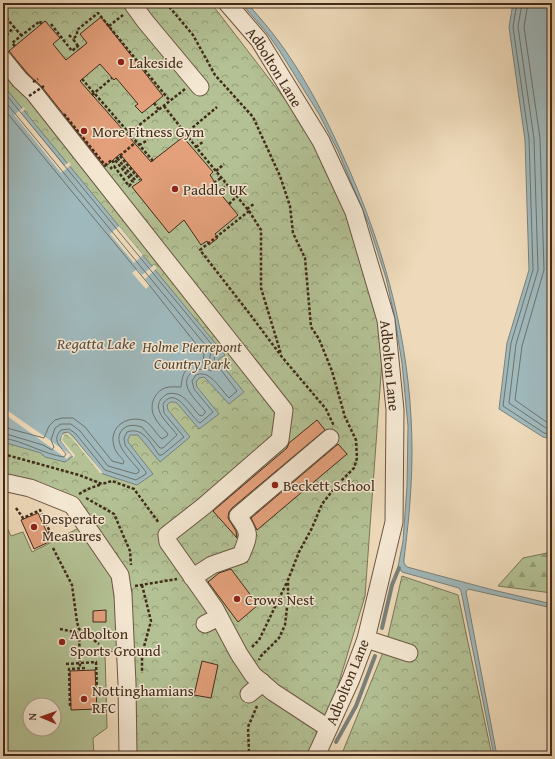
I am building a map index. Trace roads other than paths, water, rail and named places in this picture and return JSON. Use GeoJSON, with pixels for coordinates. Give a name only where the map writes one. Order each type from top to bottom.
{"type":"FeatureCollection","features":[{"type":"Feature","properties":{"kind":"street","name":"Adbolton Lane"},"geometry":{"type":"LineString","coordinates":[[227,3],[259,40],[322,141],[354,212],[386,320],[395,410],[394,522],[366,639],[351,679],[316,756]]}},
{"type":"Feature","properties":{"kind":"street"},"geometry":{"type":"LineString","coordinates":[[133,5],[200,87]]}},
{"type":"Feature","properties":{"kind":"street"},"geometry":{"type":"LineString","coordinates":[[3,59],[20,80],[34,93],[284,410],[280,440],[204,506],[167,535],[168,542],[200,587],[212,621],[241,657],[254,683],[273,692],[328,728]]}},
{"type":"Feature","properties":{"kind":"street"},"geometry":{"type":"LineString","coordinates":[[192,577],[196,576],[212,565],[241,555],[248,538],[247,528],[238,516],[330,438]]}},
{"type":"Feature","properties":{"kind":"street"},"geometry":{"type":"LineString","coordinates":[[3,482],[30,488],[72,506],[120,575],[123,595],[127,684],[128,756]]}},
{"type":"Feature","properties":{"kind":"street"},"geometry":{"type":"LineString","coordinates":[[366,639],[409,653]]}},
{"type":"Feature","properties":{"kind":"water"},"geometry":{"type":"Polygon","coordinates":[[[241,3],[247,3],[263,21],[278,40],[303,78],[337,143],[357,187],[380,251],[397,316],[404,350],[411,417],[411,488],[404,563],[407,567],[552,604],[552,608],[468,589],[466,592],[497,756],[494,756],[461,591],[459,588],[402,572],[398,567],[403,541],[407,486],[408,426],[402,363],[394,314],[386,278],[369,225],[338,151],[319,114],[279,50],[267,33],[241,3]]]}},
{"type":"Feature","properties":{"kind":"water"},"geometry":{"type":"Polygon","coordinates":[[[513,3],[552,3],[552,439],[543,437],[499,409],[507,343],[529,270],[525,140],[509,27],[513,3]]]}},
{"type":"Feature","properties":{"kind":"water","name":"Regatta Lake"},"geometry":{"type":"Polygon","coordinates":[[[3,85],[225,355],[218,360],[244,392],[229,404],[204,377],[199,378],[196,382],[197,387],[219,414],[199,429],[177,403],[170,402],[167,405],[168,410],[190,437],[160,462],[138,435],[130,435],[128,442],[153,474],[137,485],[103,474],[73,436],[68,432],[63,433],[60,440],[73,456],[65,462],[45,457],[41,453],[3,442],[3,85]]]}},
{"type":"Feature","properties":{"kind":"waterway"},"geometry":{"type":"LineString","coordinates":[[382,628],[392,585],[399,568]]}},
{"type":"Feature","properties":{"kind":"waterway"},"geometry":{"type":"LineString","coordinates":[[336,742],[356,706],[375,656]]}},
{"type":"Feature","properties":{"kind":"place","name":"Lakeside"},"geometry":{"type":"Point","coordinates":[121,62]}},
{"type":"Feature","properties":{"kind":"place","name":"More Fitness Gym"},"geometry":{"type":"Point","coordinates":[84,131]}},
{"type":"Feature","properties":{"kind":"place","name":"Paddle UK"},"geometry":{"type":"Point","coordinates":[175,189]}},
{"type":"Feature","properties":{"kind":"place","name":"Beckett School"},"geometry":{"type":"Point","coordinates":[275,485]}},
{"type":"Feature","properties":{"kind":"place","name":"Desperate Measures"},"geometry":{"type":"Point","coordinates":[34,527]}},
{"type":"Feature","properties":{"kind":"place","name":"Crows Nest"},"geometry":{"type":"Point","coordinates":[237,599]}},
{"type":"Feature","properties":{"kind":"place","name":"Adbolton Sports Ground"},"geometry":{"type":"Point","coordinates":[62,642]}},
{"type":"Feature","properties":{"kind":"place","name":"Nottinghamians RFC"},"geometry":{"type":"Point","coordinates":[84,699]}},
{"type":"Feature","properties":{"kind":"park label","name":"Holme Pierrepont Country Park"},"geometry":{"type":"Point","coordinates":[192,354]}}]}
